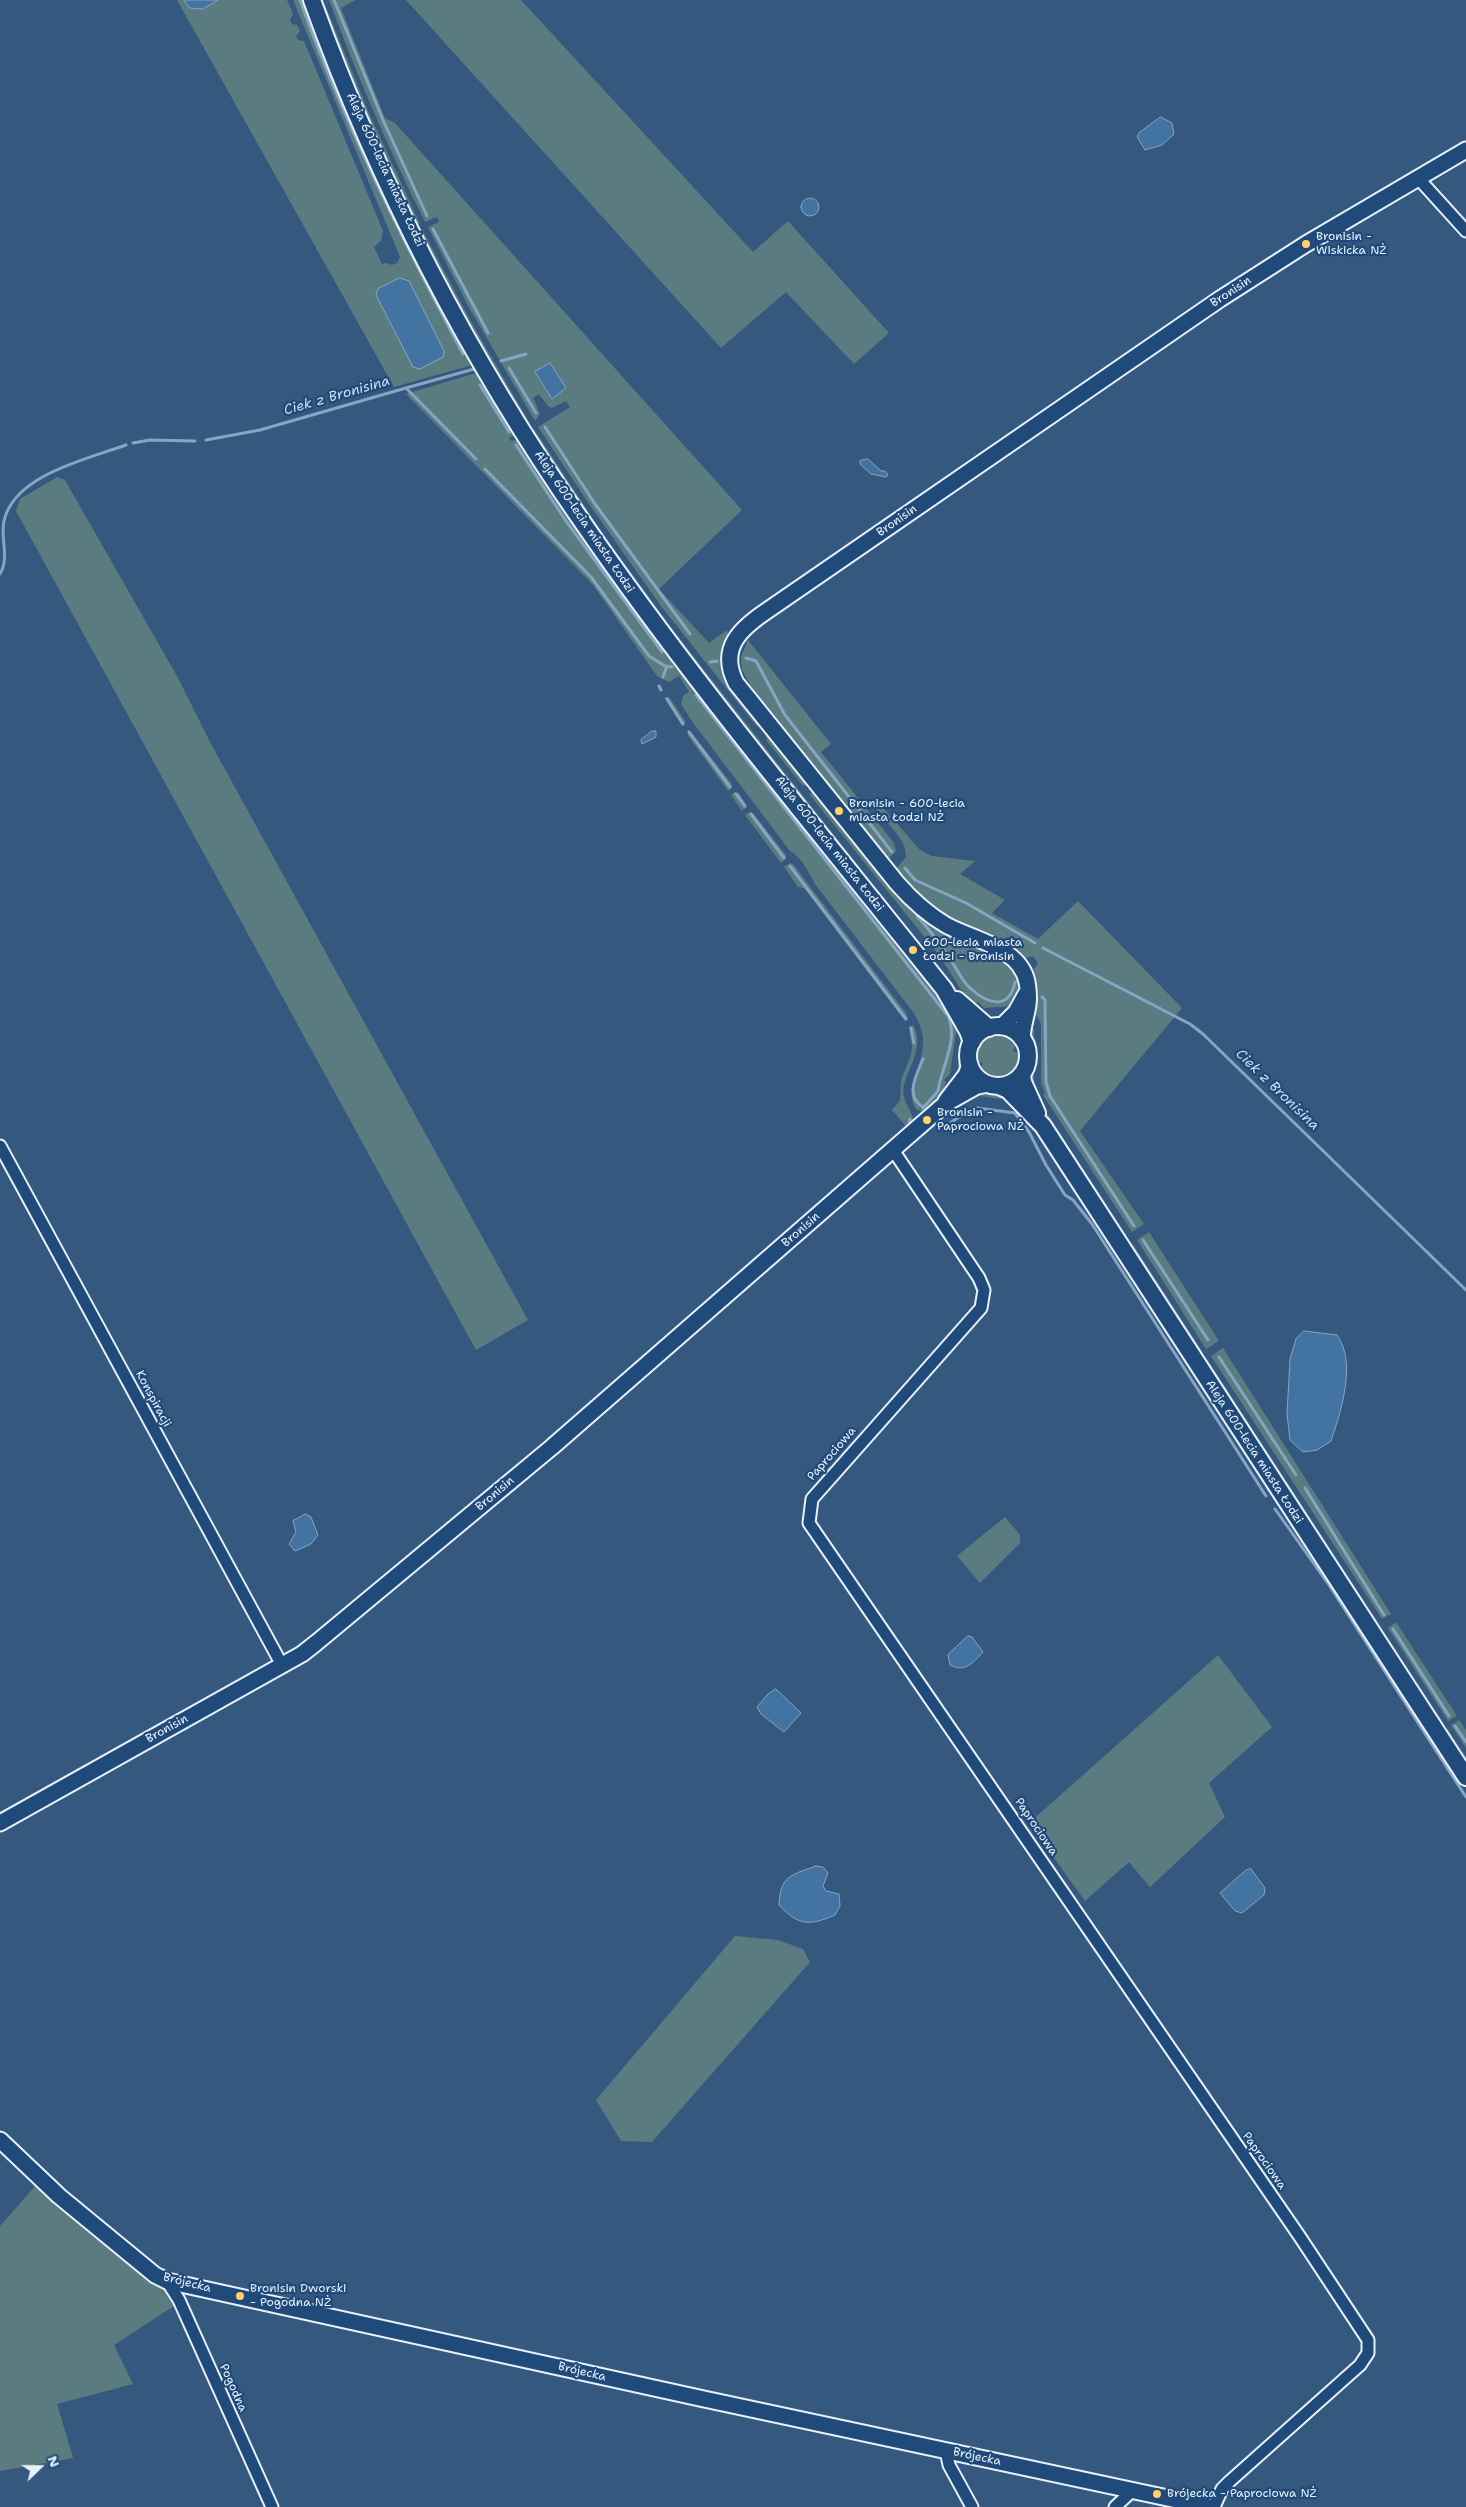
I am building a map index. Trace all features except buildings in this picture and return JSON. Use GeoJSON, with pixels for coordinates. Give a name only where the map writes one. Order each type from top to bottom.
{"type":"FeatureCollection","features":[{"type":"Feature","properties":{"kind":"main road","name":"Aleja 600-lecia miasta Łodzi"},"geometry":{"type":"LineString","coordinates":[[312,0],[366,134],[416,240],[488,374],[552,477],[657,627],[944,989],[968,1031],[972,1042]]}},
{"type":"Feature","properties":{"kind":"main road","name":"Aleja 600-lecia miasta Łodzi"},"geometry":{"type":"LineString","coordinates":[[944,989],[996,1027]]}},
{"type":"Feature","properties":{"kind":"main road"},"geometry":{"type":"LineString","coordinates":[[996,1027],[1011,1029],[1022,1039],[1026,1046],[1028,1061],[1022,1074],[1015,1080],[993,1085],[978,1077],[970,1065],[968,1056],[972,1042],[981,1032],[996,1027]]}},
{"type":"Feature","properties":{"kind":"main road","name":"Aleja 600-lecia miasta Łodzi"},"geometry":{"type":"LineString","coordinates":[[1022,1074],[1023,1082],[1043,1126],[1466,1777]]}},
{"type":"Feature","properties":{"kind":"main road","name":"Aleja 600-lecia miasta Łodzi"},"geometry":{"type":"LineString","coordinates":[[993,1085],[1008,1090],[1043,1126]]}},
{"type":"Feature","properties":{"kind":"street","name":"Bronisin"},"geometry":{"type":"LineString","coordinates":[[1022,1039],[1029,1006],[1024,974],[1012,958],[1000,950],[945,924],[919,906],[896,883],[740,688],[731,668],[730,656],[734,642],[741,631],[757,617],[1184,322],[1306,244],[1466,150]]}},
{"type":"Feature","properties":{"kind":"street"},"geometry":{"type":"LineString","coordinates":[[1418,178],[1466,231]]}},
{"type":"Feature","properties":{"kind":"street"},"geometry":{"type":"LineString","coordinates":[[996,1027],[1016,1012],[1028,990]]}},
{"type":"Feature","properties":{"kind":"street","name":"Bronisin"},"geometry":{"type":"LineString","coordinates":[[945,1104],[949,1095],[966,1075],[970,1065]]}},
{"type":"Feature","properties":{"kind":"street","name":"Bronisin"},"geometry":{"type":"LineString","coordinates":[[0,1823],[316,1643],[552,1447],[945,1104],[976,1086],[993,1085]]}},
{"type":"Feature","properties":{"kind":"street","name":"Konspiracji"},"geometry":{"type":"LineString","coordinates":[[0,1146],[282,1664]]}},
{"type":"Feature","properties":{"kind":"street","name":"Paprociowa"},"geometry":{"type":"LineString","coordinates":[[893,1150],[979,1278],[984,1290],[981,1308],[812,1499],[809,1522],[1300,2237],[1368,2340],[1368,2353],[1360,2365],[1230,2480],[1222,2489],[1214,2507]]}},
{"type":"Feature","properties":{"kind":"street","name":"Brójecka"},"geometry":{"type":"LineString","coordinates":[[0,2140],[59,2196],[155,2275],[167,2281],[1210,2507]]}},
{"type":"Feature","properties":{"kind":"street","name":"Pogodna"},"geometry":{"type":"LineString","coordinates":[[167,2281],[183,2308],[272,2507]]}},
{"type":"Feature","properties":{"kind":"street"},"geometry":{"type":"LineString","coordinates":[[946,2451],[950,2465],[972,2507]]}},
{"type":"Feature","properties":{"kind":"street"},"geometry":{"type":"LineString","coordinates":[[1115,2507],[1133,2490]]}},
{"type":"Feature","properties":{"kind":"green space"},"geometry":{"type":"Polygon","coordinates":[[[177,0],[287,0],[293,14],[290,20],[292,24],[297,25],[300,31],[296,36],[298,40],[304,41],[383,231],[381,241],[374,247],[382,264],[392,265],[397,263],[400,257],[293,0],[305,0],[515,430],[514,435],[509,438],[511,441],[520,439],[820,845],[817,847],[835,871],[839,869],[952,1014],[957,1025],[950,1074],[944,1080],[946,1082],[942,1095],[925,1112],[917,1110],[912,1100],[912,1089],[922,1055],[923,1042],[921,1027],[913,1012],[815,884],[802,861],[790,851],[691,720],[681,704],[683,696],[689,692],[679,676],[669,682],[657,676],[593,585],[406,394],[476,373],[472,365],[394,387],[177,0]]]}},
{"type":"Feature","properties":{"kind":"green space"},"geometry":{"type":"Polygon","coordinates":[[[320,0],[323,0],[369,113],[420,224],[417,224],[355,89],[320,0]]]}},
{"type":"Feature","properties":{"kind":"green space"},"geometry":{"type":"Polygon","coordinates":[[[329,0],[356,0],[341,8],[385,118],[395,123],[742,510],[659,589],[709,643],[727,630],[729,637],[727,643],[759,721],[758,728],[661,606],[589,504],[538,427],[570,407],[566,401],[552,408],[548,406],[539,394],[533,398],[540,414],[535,421],[467,304],[428,227],[439,222],[437,217],[425,222],[386,140],[329,0]]]}},
{"type":"Feature","properties":{"kind":"green space"},"geometry":{"type":"Polygon","coordinates":[[[406,0],[521,0],[753,252],[788,221],[889,333],[854,364],[786,292],[721,348],[406,0]]]}},
{"type":"Feature","properties":{"kind":"green space"},"geometry":{"type":"Polygon","coordinates":[[[422,229],[469,318],[530,424],[527,424],[477,338],[421,233],[422,229]]]}},
{"type":"Feature","properties":{"kind":"green space"},"geometry":{"type":"Polygon","coordinates":[[[534,429],[605,537],[675,633],[901,920],[892,912],[698,668],[610,550],[532,432],[534,429]]]}},
{"type":"Feature","properties":{"kind":"green space"},"geometry":{"type":"Polygon","coordinates":[[[57,477],[65,480],[177,676],[210,742],[528,1320],[476,1350],[16,511],[20,499],[57,477]]]}},
{"type":"Feature","properties":{"kind":"green space"},"geometry":{"type":"Polygon","coordinates":[[[748,640],[831,744],[821,752],[894,843],[896,851],[888,859],[766,708],[748,681],[742,670],[741,657],[748,640]]]}},
{"type":"Feature","properties":{"kind":"green space"},"geometry":{"type":"Polygon","coordinates":[[[664,697],[669,697],[686,722],[682,726],[664,697]]]}},
{"type":"Feature","properties":{"kind":"green space"},"geometry":{"type":"Polygon","coordinates":[[[765,729],[810,783],[807,786],[802,785],[767,741],[765,729]]]}},
{"type":"Feature","properties":{"kind":"green space"},"geometry":{"type":"Polygon","coordinates":[[[690,731],[732,784],[732,788],[728,791],[687,734],[690,731]]]}},
{"type":"Feature","properties":{"kind":"green space"},"geometry":{"type":"Polygon","coordinates":[[[812,790],[842,827],[845,826],[897,892],[1009,963],[1019,984],[1018,994],[1012,1006],[984,1008],[978,1002],[975,1004],[960,988],[939,955],[810,795],[812,790]]]}},
{"type":"Feature","properties":{"kind":"green space"},"geometry":{"type":"Polygon","coordinates":[[[735,792],[739,793],[747,807],[742,811],[731,795],[735,792]]]}},
{"type":"Feature","properties":{"kind":"green space"},"geometry":{"type":"Polygon","coordinates":[[[874,797],[919,849],[932,856],[975,861],[960,874],[1005,900],[992,913],[1038,939],[1078,901],[1182,1008],[1080,1131],[1144,1224],[1132,1232],[1043,1095],[1045,1093],[1041,1083],[1041,1024],[1035,1011],[1038,993],[1033,970],[1038,964],[1033,956],[1026,958],[1011,945],[949,917],[924,899],[910,885],[896,869],[906,857],[905,848],[901,839],[877,811],[874,797]]]}},
{"type":"Feature","properties":{"kind":"green space"},"geometry":{"type":"Polygon","coordinates":[[[750,812],[753,813],[786,855],[786,858],[781,863],[745,815],[750,812]]]}},
{"type":"Feature","properties":{"kind":"green space"},"geometry":{"type":"Polygon","coordinates":[[[790,863],[793,864],[906,1013],[908,1019],[905,1021],[804,888],[798,887],[784,867],[790,863]]]}},
{"type":"Feature","properties":{"kind":"green space"},"geometry":{"type":"Polygon","coordinates":[[[1031,1024],[1034,1030],[1034,1085],[1031,1088],[1033,1056],[1030,1035],[1031,1024]]]}},
{"type":"Feature","properties":{"kind":"green space"},"geometry":{"type":"Polygon","coordinates":[[[913,1025],[916,1033],[917,1048],[903,1091],[914,1125],[910,1131],[892,1110],[900,1101],[901,1080],[911,1055],[912,1046],[909,1027],[913,1025]]]}},
{"type":"Feature","properties":{"kind":"green space"},"geometry":{"type":"Polygon","coordinates":[[[962,1032],[964,1055],[962,1066],[957,1076],[962,1032]]]}},
{"type":"Feature","properties":{"kind":"green space"},"geometry":{"type":"Polygon","coordinates":[[[1001,1035],[1011,1039],[1016,1045],[1013,1051],[1020,1054],[1019,1062],[1017,1069],[1012,1074],[1006,1077],[992,1078],[985,1075],[979,1069],[983,1063],[976,1060],[978,1048],[984,1039],[1001,1035]]]}},
{"type":"Feature","properties":{"kind":"green space"},"geometry":{"type":"Polygon","coordinates":[[[987,1091],[1002,1093],[1008,1100],[973,1095],[987,1091]]]}},
{"type":"Feature","properties":{"kind":"green space"},"geometry":{"type":"Polygon","coordinates":[[[1037,1098],[1126,1235],[1123,1236],[1041,1109],[1037,1098]]]}},
{"type":"Feature","properties":{"kind":"green space"},"geometry":{"type":"Polygon","coordinates":[[[1149,1232],[1219,1341],[1206,1349],[1137,1240],[1149,1232]]]}},
{"type":"Feature","properties":{"kind":"green space"},"geometry":{"type":"Polygon","coordinates":[[[1132,1243],[1201,1352],[1198,1351],[1130,1247],[1132,1243]]]}},
{"type":"Feature","properties":{"kind":"green space"},"geometry":{"type":"Polygon","coordinates":[[[1223,1348],[1391,1614],[1382,1619],[1211,1356],[1223,1348]]]}},
{"type":"Feature","properties":{"kind":"green space"},"geometry":{"type":"Polygon","coordinates":[[[1207,1359],[1378,1625],[1375,1624],[1205,1363],[1207,1359]]]}},
{"type":"Feature","properties":{"kind":"green space"},"geometry":{"type":"Polygon","coordinates":[[[1005,1517],[1020,1535],[1020,1543],[980,1583],[957,1556],[1005,1517]]]}},
{"type":"Feature","properties":{"kind":"green space"},"geometry":{"type":"Polygon","coordinates":[[[1396,1622],[1457,1716],[1448,1721],[1388,1628],[1396,1622]]]}},
{"type":"Feature","properties":{"kind":"green space"},"geometry":{"type":"Polygon","coordinates":[[[1384,1632],[1444,1724],[1440,1724],[1383,1636],[1384,1632]]]}},
{"type":"Feature","properties":{"kind":"green space"},"geometry":{"type":"Polygon","coordinates":[[[1218,1655],[1272,1727],[1209,1783],[1225,1817],[1150,1887],[1129,1862],[1085,1901],[1029,1823],[1218,1655]]]}},
{"type":"Feature","properties":{"kind":"green space"},"geometry":{"type":"Polygon","coordinates":[[[1459,1720],[1466,1730],[1466,1748],[1451,1725],[1459,1720]]]}},
{"type":"Feature","properties":{"kind":"green space"},"geometry":{"type":"Polygon","coordinates":[[[1447,1728],[1466,1757],[1466,1764],[1445,1732],[1447,1728]]]}},
{"type":"Feature","properties":{"kind":"green space"},"geometry":{"type":"Polygon","coordinates":[[[735,1936],[778,1940],[803,1949],[810,1962],[652,2142],[621,2141],[596,2100],[735,1936]]]}},
{"type":"Feature","properties":{"kind":"green space"},"geometry":{"type":"Polygon","coordinates":[[[37,2184],[162,2286],[174,2306],[114,2345],[133,2384],[57,2404],[73,2458],[0,2471],[0,2226],[37,2184]]]}},
{"type":"Feature","properties":{"kind":"water"},"geometry":{"type":"Polygon","coordinates":[[[184,0],[218,0],[203,9],[190,8],[184,0]]]}},
{"type":"Feature","properties":{"kind":"water"},"geometry":{"type":"Polygon","coordinates":[[[1161,117],[1172,123],[1174,134],[1162,145],[1145,150],[1137,137],[1139,133],[1161,117]]]}},
{"type":"Feature","properties":{"kind":"water"},"geometry":{"type":"Polygon","coordinates":[[[810,198],[816,201],[819,207],[816,213],[810,216],[804,213],[801,207],[804,201],[810,198]]]}},
{"type":"Feature","properties":{"kind":"water"},"geometry":{"type":"Polygon","coordinates":[[[400,278],[409,281],[444,351],[443,357],[420,369],[413,367],[376,295],[378,289],[400,278]]]}},
{"type":"Feature","properties":{"kind":"water"},"geometry":{"type":"Polygon","coordinates":[[[550,363],[566,388],[552,399],[535,372],[550,363]]]}},
{"type":"Feature","properties":{"kind":"water"},"geometry":{"type":"Polygon","coordinates":[[[868,459],[888,475],[886,477],[871,474],[860,464],[860,461],[868,459]]]}},
{"type":"Feature","properties":{"kind":"water"},"geometry":{"type":"Polygon","coordinates":[[[652,731],[656,731],[656,737],[642,744],[641,740],[652,731]]]}},
{"type":"Feature","properties":{"kind":"water"},"geometry":{"type":"Polygon","coordinates":[[[1304,1331],[1337,1335],[1343,1346],[1347,1373],[1343,1402],[1331,1441],[1317,1450],[1303,1452],[1290,1440],[1287,1414],[1290,1359],[1296,1339],[1304,1331]]]}},
{"type":"Feature","properties":{"kind":"water"},"geometry":{"type":"Polygon","coordinates":[[[306,1514],[311,1517],[318,1535],[311,1544],[295,1551],[289,1544],[296,1532],[293,1521],[306,1514]]]}},
{"type":"Feature","properties":{"kind":"water"},"geometry":{"type":"Polygon","coordinates":[[[968,1636],[972,1637],[983,1652],[968,1666],[960,1668],[950,1665],[948,1655],[968,1636]]]}},
{"type":"Feature","properties":{"kind":"water"},"geometry":{"type":"Polygon","coordinates":[[[776,1689],[801,1713],[784,1732],[761,1714],[757,1707],[768,1694],[776,1689]]]}},
{"type":"Feature","properties":{"kind":"water"},"geometry":{"type":"Polygon","coordinates":[[[816,1866],[823,1867],[828,1873],[823,1886],[826,1891],[839,1894],[840,1906],[835,1915],[818,1921],[805,1922],[793,1917],[779,1905],[780,1895],[788,1878],[816,1866]]]}},
{"type":"Feature","properties":{"kind":"water"},"geometry":{"type":"Polygon","coordinates":[[[1251,1869],[1265,1888],[1264,1895],[1242,1913],[1235,1911],[1220,1893],[1246,1870],[1251,1869]]]}},
{"type":"Feature","properties":{"kind":"waterway"},"geometry":{"type":"LineString","coordinates":[[300,0],[335,91],[375,180],[463,354]]}},
{"type":"Feature","properties":{"kind":"waterway"},"geometry":{"type":"LineString","coordinates":[[334,0],[383,120],[427,216]]}},
{"type":"Feature","properties":{"kind":"waterway"},"geometry":{"type":"LineString","coordinates":[[433,229],[488,333]]}},
{"type":"Feature","properties":{"kind":"waterway"},"geometry":{"type":"LineString","coordinates":[[501,361],[526,354]]}},
{"type":"Feature","properties":{"kind":"waterway"},"geometry":{"type":"LineString","coordinates":[[509,368],[536,413]]}},
{"type":"Feature","properties":{"kind":"waterway"},"geometry":{"type":"LineString","coordinates":[[406,388],[474,369]]}},
{"type":"Feature","properties":{"kind":"waterway"},"geometry":{"type":"LineString","coordinates":[[480,385],[509,432]]}},
{"type":"Feature","properties":{"kind":"waterway","name":"Ciek z Bronisina"},"geometry":{"type":"LineString","coordinates":[[206,440],[260,430],[406,388],[476,459]]}},
{"type":"Feature","properties":{"kind":"waterway"},"geometry":{"type":"LineString","coordinates":[[545,427],[595,504],[690,634]]}},
{"type":"Feature","properties":{"kind":"waterway","name":"Ciek z Bronisina"},"geometry":{"type":"LineString","coordinates":[[133,443],[150,440],[195,441]]}},
{"type":"Feature","properties":{"kind":"waterway","name":"Ciek z Bronisina"},"geometry":{"type":"LineString","coordinates":[[0,574],[5,555],[4,521],[11,505],[22,492],[37,480],[54,471],[126,445]]}},
{"type":"Feature","properties":{"kind":"waterway"},"geometry":{"type":"LineString","coordinates":[[516,445],[566,521],[662,652]]}},
{"type":"Feature","properties":{"kind":"waterway","name":"Ciek z Bronisina"},"geometry":{"type":"LineString","coordinates":[[485,469],[591,577],[649,656],[665,666],[672,667]]}},
{"type":"Feature","properties":{"kind":"waterway","name":"Ciek z Bronisina"},"geometry":{"type":"LineString","coordinates":[[746,658],[756,661],[785,715],[892,852]]}},
{"type":"Feature","properties":{"kind":"waterway","name":"Ciek z Bronisina"},"geometry":{"type":"LineString","coordinates":[[710,662],[717,661]]}},
{"type":"Feature","properties":{"kind":"waterway"},"geometry":{"type":"LineString","coordinates":[[663,677],[667,666]]}},
{"type":"Feature","properties":{"kind":"waterway"},"geometry":{"type":"LineString","coordinates":[[659,686],[661,690]]}},
{"type":"Feature","properties":{"kind":"waterway"},"geometry":{"type":"LineString","coordinates":[[696,695],[948,1016],[951,1025],[950,1044],[938,1091],[923,1108]]}},
{"type":"Feature","properties":{"kind":"waterway"},"geometry":{"type":"LineString","coordinates":[[667,699],[683,724]]}},
{"type":"Feature","properties":{"kind":"waterway"},"geometry":{"type":"LineString","coordinates":[[689,732],[730,787]]}},
{"type":"Feature","properties":{"kind":"waterway"},"geometry":{"type":"LineString","coordinates":[[736,794],[745,806]]}},
{"type":"Feature","properties":{"kind":"waterway"},"geometry":{"type":"LineString","coordinates":[[751,814],[784,858]]}},
{"type":"Feature","properties":{"kind":"waterway"},"geometry":{"type":"LineString","coordinates":[[790,866],[906,1019]]}},
{"type":"Feature","properties":{"kind":"waterway","name":"Ciek z Bronisina"},"geometry":{"type":"LineString","coordinates":[[905,868],[915,880],[966,903],[1035,943]]}},
{"type":"Feature","properties":{"kind":"waterway"},"geometry":{"type":"LineString","coordinates":[[917,916],[941,946],[965,983],[983,998],[996,1002],[1002,1001],[1008,998],[1015,982]]}},
{"type":"Feature","properties":{"kind":"waterway","name":"Ciek z Bronisina"},"geometry":{"type":"LineString","coordinates":[[1043,948],[1190,1024],[1203,1034],[1466,1290]]}},
{"type":"Feature","properties":{"kind":"waterway"},"geometry":{"type":"LineString","coordinates":[[1042,997],[1045,1000],[1046,1082],[1050,1096],[1134,1226]]}},
{"type":"Feature","properties":{"kind":"waterway"},"geometry":{"type":"LineString","coordinates":[[911,1028],[914,1043]]}},
{"type":"Feature","properties":{"kind":"waterway"},"geometry":{"type":"LineString","coordinates":[[923,1059],[915,1078],[913,1091],[917,1102],[923,1107]]}},
{"type":"Feature","properties":{"kind":"waterway"},"geometry":{"type":"LineString","coordinates":[[950,1123],[971,1109],[977,1108],[1015,1113],[1029,1132],[1046,1165],[1065,1195],[1073,1200],[1092,1224],[1266,1496]]}},
{"type":"Feature","properties":{"kind":"waterway"},"geometry":{"type":"LineString","coordinates":[[909,1129],[910,1119]]}},
{"type":"Feature","properties":{"kind":"waterway"},"geometry":{"type":"LineString","coordinates":[[1143,1240],[1208,1340]]}},
{"type":"Feature","properties":{"kind":"waterway"},"geometry":{"type":"LineString","coordinates":[[1219,1357],[1296,1475]]}},
{"type":"Feature","properties":{"kind":"waterway"},"geometry":{"type":"LineString","coordinates":[[1305,1488],[1384,1615]]}},
{"type":"Feature","properties":{"kind":"waterway"},"geometry":{"type":"LineString","coordinates":[[1275,1509],[1329,1585],[1466,1797]]}},
{"type":"Feature","properties":{"kind":"waterway"},"geometry":{"type":"LineString","coordinates":[[1393,1629],[1449,1716]]}},
{"type":"Feature","properties":{"kind":"waterway"},"geometry":{"type":"LineString","coordinates":[[1455,1726],[1466,1742]]}},
{"type":"Feature","properties":{"kind":"place","name":"Bronisin - Wiskicka NŻ"},"geometry":{"type":"Point","coordinates":[1306,244]}},
{"type":"Feature","properties":{"kind":"place","name":"Bronisin - 600-lecia miasta Łodzi NŻ"},"geometry":{"type":"Point","coordinates":[839,811]}},
{"type":"Feature","properties":{"kind":"place","name":"600-lecia miasta Łodzi - Bronisin"},"geometry":{"type":"Point","coordinates":[913,950]}},
{"type":"Feature","properties":{"kind":"place","name":"Bronisin - Paprociowa NŻ"},"geometry":{"type":"Point","coordinates":[927,1120]}},
{"type":"Feature","properties":{"kind":"place","name":"Bronisin Dworski - Pogodna NŻ"},"geometry":{"type":"Point","coordinates":[240,2296]}},
{"type":"Feature","properties":{"kind":"place","name":"Brójecka - Paprociowa NŻ"},"geometry":{"type":"Point","coordinates":[1157,2494]}}]}
